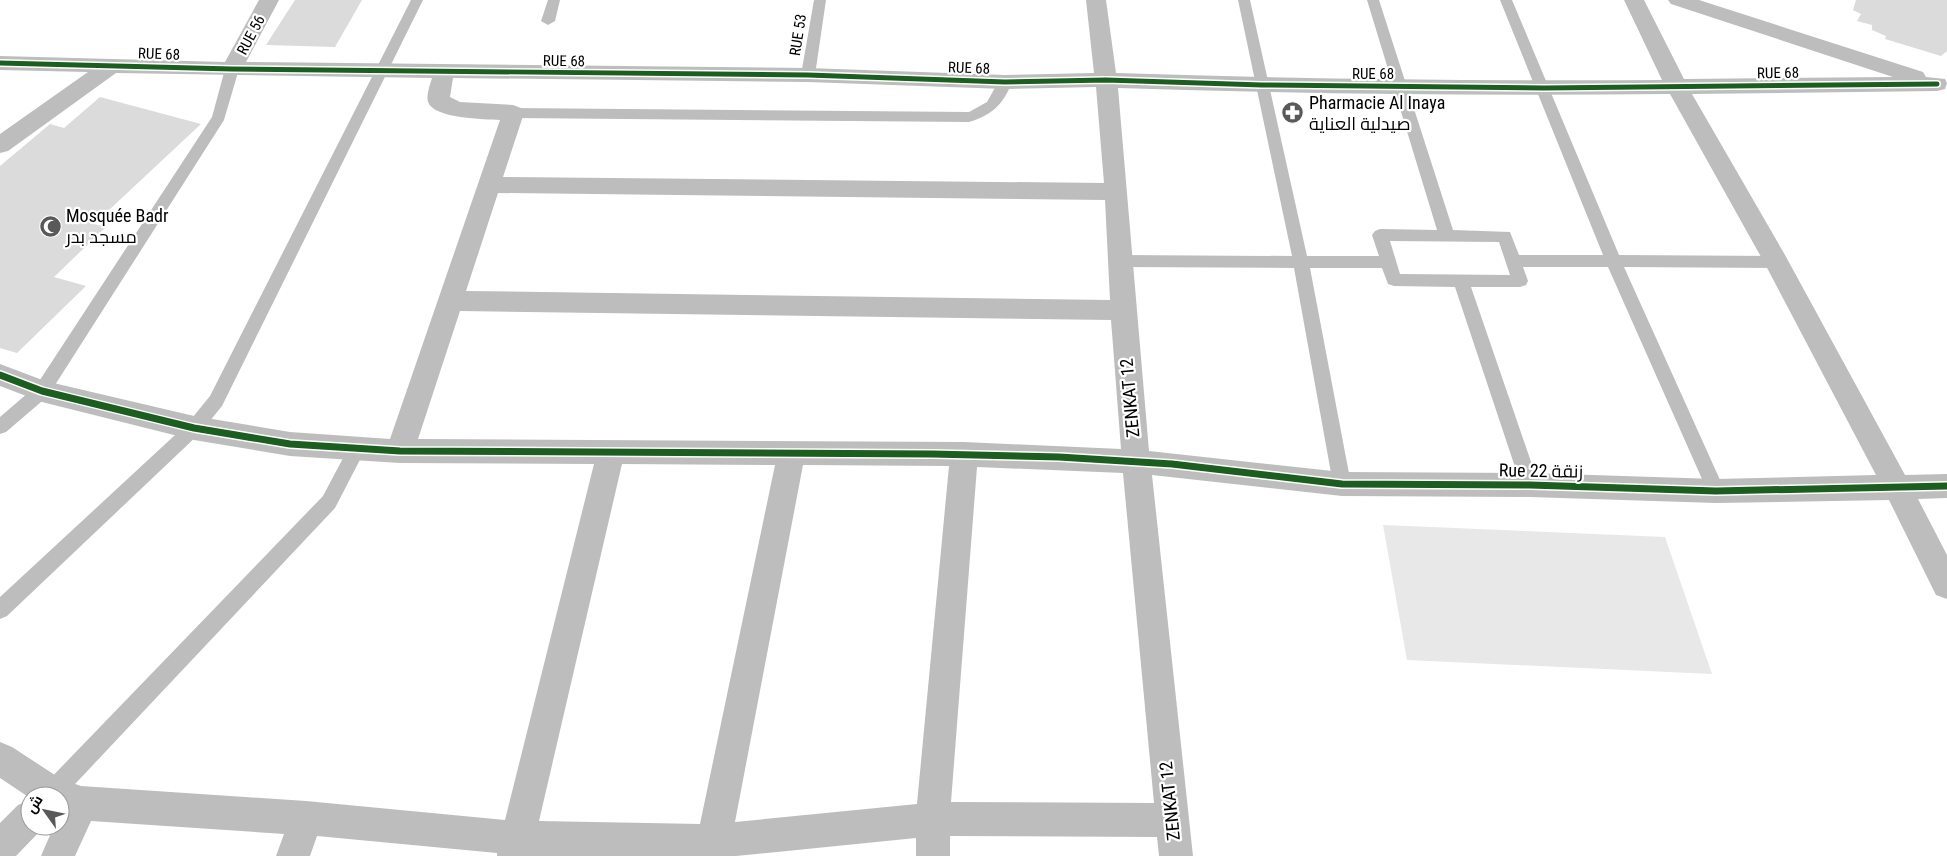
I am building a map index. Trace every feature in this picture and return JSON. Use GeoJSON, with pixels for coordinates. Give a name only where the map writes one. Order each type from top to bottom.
{"type":"FeatureCollection","features":[{"type":"Feature","properties":{"kind":"street","name":"RUE 56"},"geometry":{"type":"LineString","coordinates":[[232,69],[269,0]]}},
{"type":"Feature","properties":{"kind":"street","name":"ZENKAT 12"},"geometry":{"type":"LineString","coordinates":[[1096,0],[1106,80],[1116,192],[1119,261],[1136,461],[1176,856]]}},
{"type":"Feature","properties":{"kind":"street"},"geometry":{"type":"LineString","coordinates":[[1634,0],[1677,87],[1776,262],[1897,487],[1947,585]]}},
{"type":"Feature","properties":{"kind":"street"},"geometry":{"type":"LineString","coordinates":[[1678,0],[1942,86]]}},
{"type":"Feature","properties":{"kind":"street","name":"RUE 68"},"geometry":{"type":"LineString","coordinates":[[0,63],[232,69],[808,75],[1006,82],[1106,80],[1262,85],[1544,88],[1942,86]]}},
{"type":"Feature","properties":{"kind":"street"},"geometry":{"type":"LineString","coordinates":[[0,144],[113,65]]}},
{"type":"Feature","properties":{"kind":"street"},"geometry":{"type":"LineString","coordinates":[[400,451],[514,113],[456,109],[439,102],[444,72]]}},
{"type":"Feature","properties":{"kind":"street"},"geometry":{"type":"LineString","coordinates":[[490,185],[1116,192]]}},
{"type":"Feature","properties":{"kind":"street"},"geometry":{"type":"LineString","coordinates":[[451,302],[1123,310]]}},
{"type":"Feature","properties":{"kind":"street","name":"Rue 22 زنقة"},"geometry":{"type":"LineString","coordinates":[[0,375],[42,391],[194,428],[290,444],[356,450],[964,454],[1136,461],[1342,484],[1530,485],[1716,491],[1947,486]]}},
{"type":"Feature","properties":{"kind":"street"},"geometry":{"type":"LineString","coordinates":[[713,849],[792,452]]}},
{"type":"Feature","properties":{"kind":"street"},"geometry":{"type":"LineString","coordinates":[[516,847],[610,453]]}},
{"type":"Feature","properties":{"kind":"street"},"geometry":{"type":"LineString","coordinates":[[934,856],[933,819],[964,454]]}},
{"type":"Feature","properties":{"kind":"street"},"geometry":{"type":"LineString","coordinates":[[0,759],[33,786]]}},
{"type":"Feature","properties":{"kind":"street"},"geometry":{"type":"LineString","coordinates":[[70,803],[306,818],[516,847],[713,849],[933,819],[1172,820]]}},
{"type":"Feature","properties":{"kind":"street"},"geometry":{"type":"LineString","coordinates":[[293,856],[306,818]]}},
{"type":"Feature","properties":{"kind":"street"},"geometry":{"type":"LineString","coordinates":[[0,848],[20,831]]}},
{"type":"Feature","properties":{"kind":"street"},"geometry":{"type":"LineString","coordinates":[[56,836],[58,856]]}},
{"type":"Feature","properties":{"kind":"lane"},"geometry":{"type":"LineString","coordinates":[[0,610],[194,428],[216,401],[416,0]]}},
{"type":"Feature","properties":{"kind":"lane"},"geometry":{"type":"LineString","coordinates":[[548,21],[554,0]]}},
{"type":"Feature","properties":{"kind":"lane","name":"RUE 53"},"geometry":{"type":"LineString","coordinates":[[808,75],[820,0]]}},
{"type":"Feature","properties":{"kind":"lane"},"geometry":{"type":"LineString","coordinates":[[1244,0],[1301,262],[1342,484]]}},
{"type":"Feature","properties":{"kind":"lane"},"geometry":{"type":"LineString","coordinates":[[1373,0],[1447,236]]}},
{"type":"Feature","properties":{"kind":"lane"},"geometry":{"type":"LineString","coordinates":[[1506,0],[1544,88],[1614,262],[1716,491]]}},
{"type":"Feature","properties":{"kind":"lane"},"geometry":{"type":"LineString","coordinates":[[0,427],[42,391],[219,117],[232,69]]}},
{"type":"Feature","properties":{"kind":"lane"},"geometry":{"type":"LineString","coordinates":[[514,113],[968,117],[987,111],[994,106],[1006,82]]}},
{"type":"Feature","properties":{"kind":"lane"},"geometry":{"type":"LineString","coordinates":[[1380,235],[1505,236],[1514,261],[1520,281],[1394,280],[1380,235]]}},
{"type":"Feature","properties":{"kind":"lane"},"geometry":{"type":"LineString","coordinates":[[1119,261],[1388,262]]}},
{"type":"Feature","properties":{"kind":"lane"},"geometry":{"type":"LineString","coordinates":[[1514,261],[1776,262]]}},
{"type":"Feature","properties":{"kind":"lane"},"geometry":{"type":"LineString","coordinates":[[1461,280],[1530,485]]}},
{"type":"Feature","properties":{"kind":"lane"},"geometry":{"type":"LineString","coordinates":[[68,786],[329,502],[356,450]]}},
{"type":"Feature","properties":{"kind":"shaded area"},"geometry":{"type":"Polygon","coordinates":[[[1383,525],[1665,537],[1712,674],[1407,660],[1383,525]]]}},
{"type":"Feature","properties":{"kind":"building"},"geometry":{"type":"Polygon","coordinates":[[[295,0],[362,0],[335,47],[266,45],[295,0]]]}},
{"type":"Feature","properties":{"kind":"building"},"geometry":{"type":"Polygon","coordinates":[[[1856,0],[1947,0],[1947,51],[1941,56],[1885,39],[1886,36],[1872,30],[1872,25],[1857,21],[1861,14],[1853,10],[1856,0]]]}},
{"type":"Feature","properties":{"kind":"building","name":"Mosquée Badr مسجد بدر"},"geometry":{"type":"Polygon","coordinates":[[[100,97],[201,124],[94,224],[106,227],[54,277],[86,286],[17,353],[0,348],[0,166],[50,124],[64,128],[100,97]]]}},
{"type":"Feature","properties":{"kind":"cycle path"},"geometry":{"type":"LineString","coordinates":[[0,63],[232,69],[808,75],[1005,82],[1106,80],[1262,85],[1544,88],[1937,84]]}},
{"type":"Feature","properties":{"kind":"cycle path"},"geometry":{"type":"LineString","coordinates":[[0,375],[42,391],[194,428],[290,444],[400,451],[932,454],[1059,457],[1172,464],[1342,484],[1530,485],[1716,491],[1947,486]]}},
{"type":"Feature","properties":{"kind":"place","name":"Pharmacie Al Inaya صيدلية العناية"},"geometry":{"type":"Point","coordinates":[1293,113]}},
{"type":"Feature","properties":{"kind":"place","name":"Mosquée Badr مسجد بدر"},"geometry":{"type":"Point","coordinates":[50,226]}}]}
